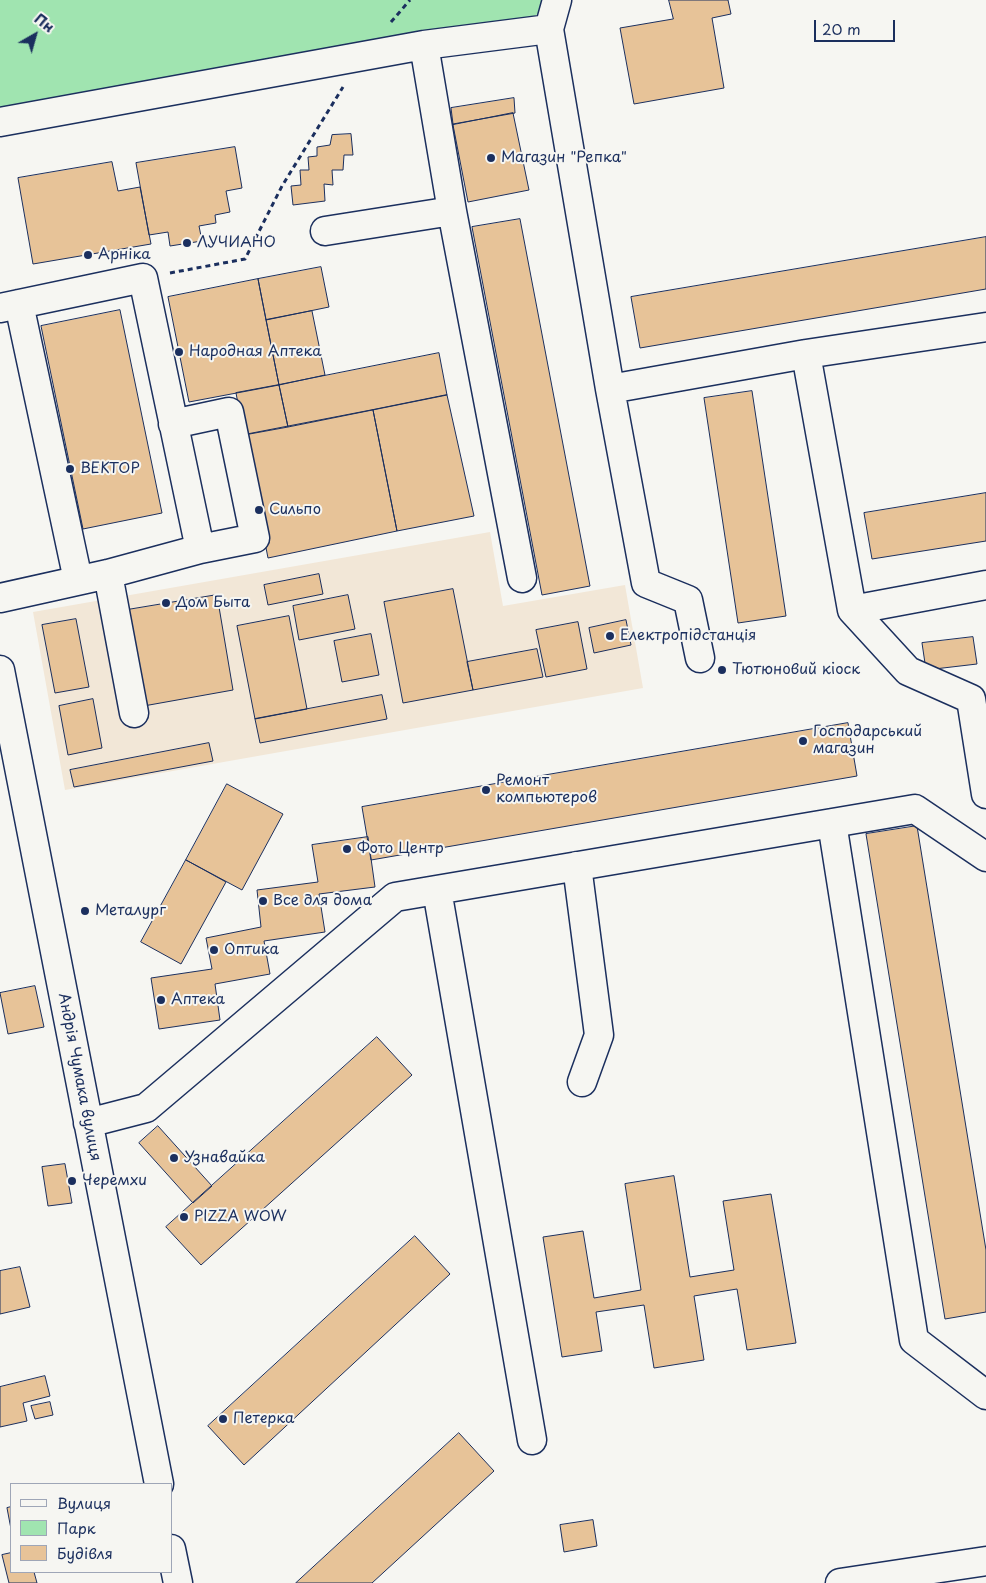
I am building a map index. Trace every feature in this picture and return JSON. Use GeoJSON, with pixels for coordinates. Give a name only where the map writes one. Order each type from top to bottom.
{"type":"FeatureCollection","features":[{"type":"Feature","properties":{"kind":"street"},"geometry":{"type":"LineString","coordinates":[[557,0],[549,29],[610,389],[646,583],[688,600],[700,658]]}},
{"type":"Feature","properties":{"kind":"street"},"geometry":{"type":"LineString","coordinates":[[0,122],[424,45],[549,29]]}},
{"type":"Feature","properties":{"kind":"street"},"geometry":{"type":"LineString","coordinates":[[424,45],[452,211],[522,578]]}},
{"type":"Feature","properties":{"kind":"street"},"geometry":{"type":"LineString","coordinates":[[325,231],[452,211]]}},
{"type":"Feature","properties":{"kind":"street"},"geometry":{"type":"LineString","coordinates":[[78,580],[9,306],[143,278],[200,549]]}},
{"type":"Feature","properties":{"kind":"street"},"geometry":{"type":"LineString","coordinates":[[610,389],[806,354],[986,327]]}},
{"type":"Feature","properties":{"kind":"street"},"geometry":{"type":"LineString","coordinates":[[806,354],[852,610],[908,670],[971,699],[986,794]]}},
{"type":"Feature","properties":{"kind":"street"},"geometry":{"type":"LineString","coordinates":[[0,598],[108,574],[200,549],[255,538],[229,412],[173,424]]}},
{"type":"Feature","properties":{"kind":"street"},"geometry":{"type":"LineString","coordinates":[[108,574],[134,713]]}},
{"type":"Feature","properties":{"kind":"street"},"geometry":{"type":"LineString","coordinates":[[852,610],[986,585]]}},
{"type":"Feature","properties":{"kind":"street","name":"Андрія Чумака вулиця"},"geometry":{"type":"LineString","coordinates":[[0,670],[159,1483]]}},
{"type":"Feature","properties":{"kind":"street"},"geometry":{"type":"LineString","coordinates":[[88,1123],[146,1108],[395,897],[915,809],[986,857]]}},
{"type":"Feature","properties":{"kind":"street"},"geometry":{"type":"LineString","coordinates":[[832,823],[914,1340],[986,1395]]}},
{"type":"Feature","properties":{"kind":"street"},"geometry":{"type":"LineString","coordinates":[[577,866],[599,1035],[582,1082]]}},
{"type":"Feature","properties":{"kind":"street"},"geometry":{"type":"LineString","coordinates":[[437,890],[532,1440]]}},
{"type":"Feature","properties":{"kind":"street"},"geometry":{"type":"LineString","coordinates":[[172,1554],[178,1583]]}},
{"type":"Feature","properties":{"kind":"street"},"geometry":{"type":"LineString","coordinates":[[840,1583],[986,1561]]}},
{"type":"Feature","properties":{"kind":"path"},"geometry":{"type":"LineString","coordinates":[[143,278],[245,258],[282,186],[362,56],[410,0]]}},
{"type":"Feature","properties":{"kind":"shaded area"},"geometry":{"type":"Polygon","coordinates":[[[490,532],[503,606],[625,585],[643,688],[65,790],[33,612],[490,532]]]}},
{"type":"Feature","properties":{"kind":"green space"},"geometry":{"type":"Polygon","coordinates":[[[0,0],[552,0],[550,8],[534,16],[271,64],[0,110],[0,0]]]}},
{"type":"Feature","properties":{"kind":"building"},"geometry":{"type":"Polygon","coordinates":[[[669,0],[728,0],[731,14],[712,18],[724,88],[634,104],[620,28],[673,19],[669,0]]]}},
{"type":"Feature","properties":{"kind":"building"},"geometry":{"type":"Polygon","coordinates":[[[514,98],[515,113],[453,124],[451,108],[514,98]]]}},
{"type":"Feature","properties":{"kind":"building","name":"Магазин \"Репка\""},"geometry":{"type":"Polygon","coordinates":[[[513,113],[529,190],[468,202],[453,125],[513,113]]]}},
{"type":"Feature","properties":{"kind":"building"},"geometry":{"type":"Polygon","coordinates":[[[351,134],[353,155],[344,155],[343,170],[332,170],[333,185],[324,184],[325,201],[293,205],[291,186],[301,185],[300,170],[309,170],[308,157],[317,156],[317,147],[330,145],[332,135],[351,134]]]}},
{"type":"Feature","properties":{"kind":"building"},"geometry":{"type":"Polygon","coordinates":[[[235,147],[242,188],[226,191],[230,212],[215,215],[216,223],[199,226],[202,241],[170,246],[168,232],[149,235],[136,163],[235,147]]]}},
{"type":"Feature","properties":{"kind":"building"},"geometry":{"type":"Polygon","coordinates":[[[112,162],[118,191],[140,187],[151,244],[33,264],[18,178],[112,162]]]}},
{"type":"Feature","properties":{"kind":"building"},"geometry":{"type":"Polygon","coordinates":[[[520,219],[590,586],[542,595],[472,227],[520,219]]]}},
{"type":"Feature","properties":{"kind":"building"},"geometry":{"type":"Polygon","coordinates":[[[986,237],[986,289],[640,348],[631,297],[986,237]]]}},
{"type":"Feature","properties":{"kind":"building"},"geometry":{"type":"Polygon","coordinates":[[[321,267],[329,307],[266,320],[258,279],[321,267]]]}},
{"type":"Feature","properties":{"kind":"building"},"geometry":{"type":"Polygon","coordinates":[[[258,279],[279,385],[189,402],[168,297],[258,279]]]}},
{"type":"Feature","properties":{"kind":"building"},"geometry":{"type":"Polygon","coordinates":[[[120,310],[162,513],[83,529],[41,326],[120,310]]]}},
{"type":"Feature","properties":{"kind":"building"},"geometry":{"type":"Polygon","coordinates":[[[312,311],[325,375],[279,385],[266,320],[312,311]]]}},
{"type":"Feature","properties":{"kind":"building"},"geometry":{"type":"Polygon","coordinates":[[[439,353],[447,395],[288,427],[279,385],[439,353]]]}},
{"type":"Feature","properties":{"kind":"building"},"geometry":{"type":"Polygon","coordinates":[[[279,385],[288,427],[244,435],[236,393],[279,385]]]}},
{"type":"Feature","properties":{"kind":"building"},"geometry":{"type":"Polygon","coordinates":[[[752,391],[786,616],[738,623],[704,398],[752,391]]]}},
{"type":"Feature","properties":{"kind":"building"},"geometry":{"type":"Polygon","coordinates":[[[447,395],[474,516],[397,531],[373,410],[447,395]]]}},
{"type":"Feature","properties":{"kind":"building"},"geometry":{"type":"Polygon","coordinates":[[[373,410],[397,531],[268,558],[244,435],[373,410]]]}},
{"type":"Feature","properties":{"kind":"building"},"geometry":{"type":"Polygon","coordinates":[[[986,493],[986,541],[872,559],[864,513],[986,493]]]}},
{"type":"Feature","properties":{"kind":"building"},"geometry":{"type":"Polygon","coordinates":[[[319,574],[323,594],[268,605],[264,585],[319,574]]]}},
{"type":"Feature","properties":{"kind":"building"},"geometry":{"type":"Polygon","coordinates":[[[453,589],[473,690],[403,703],[384,602],[453,589]]]}},
{"type":"Feature","properties":{"kind":"building"},"geometry":{"type":"Polygon","coordinates":[[[217,595],[233,690],[138,707],[121,611],[217,595]]]}},
{"type":"Feature","properties":{"kind":"building"},"geometry":{"type":"Polygon","coordinates":[[[348,595],[355,629],[299,640],[293,606],[348,595]]]}},
{"type":"Feature","properties":{"kind":"building"},"geometry":{"type":"Polygon","coordinates":[[[289,616],[307,709],[255,719],[237,626],[289,616]]]}},
{"type":"Feature","properties":{"kind":"building"},"geometry":{"type":"Polygon","coordinates":[[[76,619],[89,687],[55,693],[42,625],[76,619]]]}},
{"type":"Feature","properties":{"kind":"building","name":"Електропідстанція"},"geometry":{"type":"Polygon","coordinates":[[[626,620],[631,645],[594,653],[589,628],[626,620]]]}},
{"type":"Feature","properties":{"kind":"building"},"geometry":{"type":"Polygon","coordinates":[[[578,622],[587,669],[546,677],[536,630],[578,622]]]}},
{"type":"Feature","properties":{"kind":"building"},"geometry":{"type":"Polygon","coordinates":[[[371,634],[379,675],[342,682],[334,641],[371,634]]]}},
{"type":"Feature","properties":{"kind":"building"},"geometry":{"type":"Polygon","coordinates":[[[973,637],[977,664],[926,670],[922,643],[973,637]]]}},
{"type":"Feature","properties":{"kind":"building"},"geometry":{"type":"Polygon","coordinates":[[[537,649],[543,677],[473,690],[467,662],[537,649]]]}},
{"type":"Feature","properties":{"kind":"building"},"geometry":{"type":"Polygon","coordinates":[[[382,695],[387,719],[260,743],[255,719],[382,695]]]}},
{"type":"Feature","properties":{"kind":"building"},"geometry":{"type":"Polygon","coordinates":[[[93,699],[102,748],[68,755],[59,706],[93,699]]]}},
{"type":"Feature","properties":{"kind":"building"},"geometry":{"type":"Polygon","coordinates":[[[848,723],[857,776],[371,860],[362,807],[848,723]]]}},
{"type":"Feature","properties":{"kind":"building"},"geometry":{"type":"Polygon","coordinates":[[[209,743],[213,761],[74,787],[70,770],[209,743]]]}},
{"type":"Feature","properties":{"kind":"building"},"geometry":{"type":"Polygon","coordinates":[[[227,784],[283,814],[242,890],[186,860],[227,784]]]}},
{"type":"Feature","properties":{"kind":"building"},"geometry":{"type":"Polygon","coordinates":[[[917,826],[986,1250],[986,1312],[945,1319],[866,834],[917,826]]]}},
{"type":"Feature","properties":{"kind":"building"},"geometry":{"type":"Polygon","coordinates":[[[368,837],[375,887],[319,894],[325,932],[264,941],[270,974],[215,984],[220,1020],[159,1029],[151,978],[212,969],[206,938],[261,927],[257,890],[318,882],[312,845],[368,837]]]}},
{"type":"Feature","properties":{"kind":"building"},"geometry":{"type":"Polygon","coordinates":[[[186,860],[226,882],[181,964],[141,942],[186,860]]]}},
{"type":"Feature","properties":{"kind":"building"},"geometry":{"type":"Polygon","coordinates":[[[35,986],[44,1027],[8,1034],[0,993],[35,986]]]}},
{"type":"Feature","properties":{"kind":"building"},"geometry":{"type":"Polygon","coordinates":[[[377,1037],[412,1075],[201,1265],[166,1227],[377,1037]]]}},
{"type":"Feature","properties":{"kind":"building"},"geometry":{"type":"Polygon","coordinates":[[[158,1126],[212,1186],[193,1203],[139,1143],[158,1126]]]}},
{"type":"Feature","properties":{"kind":"building"},"geometry":{"type":"Polygon","coordinates":[[[65,1164],[72,1203],[48,1206],[42,1167],[65,1164]]]}},
{"type":"Feature","properties":{"kind":"building"},"geometry":{"type":"Polygon","coordinates":[[[674,1176],[690,1277],[734,1270],[723,1201],[771,1194],[796,1343],[747,1350],[737,1289],[694,1296],[704,1360],[654,1368],[644,1305],[596,1312],[602,1351],[562,1357],[543,1237],[583,1231],[594,1298],[641,1290],[625,1184],[674,1176]]]}},
{"type":"Feature","properties":{"kind":"building"},"geometry":{"type":"Polygon","coordinates":[[[415,1236],[450,1274],[244,1465],[208,1426],[415,1236]]]}},
{"type":"Feature","properties":{"kind":"building"},"geometry":{"type":"Polygon","coordinates":[[[20,1267],[30,1307],[0,1314],[0,1271],[20,1267]]]}},
{"type":"Feature","properties":{"kind":"building"},"geometry":{"type":"Polygon","coordinates":[[[45,1376],[50,1396],[23,1403],[27,1421],[0,1427],[0,1387],[45,1376]]]}},
{"type":"Feature","properties":{"kind":"building"},"geometry":{"type":"Polygon","coordinates":[[[50,1402],[53,1415],[35,1419],[31,1406],[50,1402]]]}},
{"type":"Feature","properties":{"kind":"building"},"geometry":{"type":"Polygon","coordinates":[[[459,1433],[494,1471],[372,1583],[296,1583],[459,1433]]]}},
{"type":"Feature","properties":{"kind":"building"},"geometry":{"type":"Polygon","coordinates":[[[10,1507],[10,1524],[7,1508],[10,1507]]]}},
{"type":"Feature","properties":{"kind":"building"},"geometry":{"type":"Polygon","coordinates":[[[593,1520],[597,1546],[564,1552],[560,1525],[593,1520]]]}},
{"type":"Feature","properties":{"kind":"building"},"geometry":{"type":"Polygon","coordinates":[[[10,1553],[10,1573],[34,1573],[37,1583],[9,1583],[2,1555],[10,1553]]]}},
{"type":"Feature","properties":{"kind":"place","name":"Магазин \"Репка\""},"geometry":{"type":"Point","coordinates":[491,158]}},
{"type":"Feature","properties":{"kind":"place","name":"ЛУЧИАНО"},"geometry":{"type":"Point","coordinates":[187,243]}},
{"type":"Feature","properties":{"kind":"place","name":"Арніка"},"geometry":{"type":"Point","coordinates":[88,255]}},
{"type":"Feature","properties":{"kind":"place","name":"Народная Аптека"},"geometry":{"type":"Point","coordinates":[179,352]}},
{"type":"Feature","properties":{"kind":"place","name":"ВЕКТОР"},"geometry":{"type":"Point","coordinates":[70,469]}},
{"type":"Feature","properties":{"kind":"place","name":"Сильпо"},"geometry":{"type":"Point","coordinates":[259,510]}},
{"type":"Feature","properties":{"kind":"place","name":"Дом Быта"},"geometry":{"type":"Point","coordinates":[166,603]}},
{"type":"Feature","properties":{"kind":"place","name":"Електропідстанція"},"geometry":{"type":"Point","coordinates":[610,636]}},
{"type":"Feature","properties":{"kind":"place","name":"Тютюновий кіоск"},"geometry":{"type":"Point","coordinates":[722,670]}},
{"type":"Feature","properties":{"kind":"place","name":"Господарський магазин"},"geometry":{"type":"Point","coordinates":[803,741]}},
{"type":"Feature","properties":{"kind":"place","name":"Ремонт компьютеров"},"geometry":{"type":"Point","coordinates":[486,790]}},
{"type":"Feature","properties":{"kind":"place","name":"Фото Центр"},"geometry":{"type":"Point","coordinates":[347,849]}},
{"type":"Feature","properties":{"kind":"place","name":"Все для дома"},"geometry":{"type":"Point","coordinates":[263,901]}},
{"type":"Feature","properties":{"kind":"place","name":"Металург"},"geometry":{"type":"Point","coordinates":[85,911]}},
{"type":"Feature","properties":{"kind":"place","name":"Оптика"},"geometry":{"type":"Point","coordinates":[214,950]}},
{"type":"Feature","properties":{"kind":"place","name":"Аптека"},"geometry":{"type":"Point","coordinates":[161,1000]}},
{"type":"Feature","properties":{"kind":"place","name":"Узнавайка"},"geometry":{"type":"Point","coordinates":[174,1158]}},
{"type":"Feature","properties":{"kind":"place","name":"Черемхи"},"geometry":{"type":"Point","coordinates":[72,1181]}},
{"type":"Feature","properties":{"kind":"place","name":"PIZZA WOW"},"geometry":{"type":"Point","coordinates":[184,1217]}},
{"type":"Feature","properties":{"kind":"place","name":"Петерка"},"geometry":{"type":"Point","coordinates":[223,1419]}}]}
